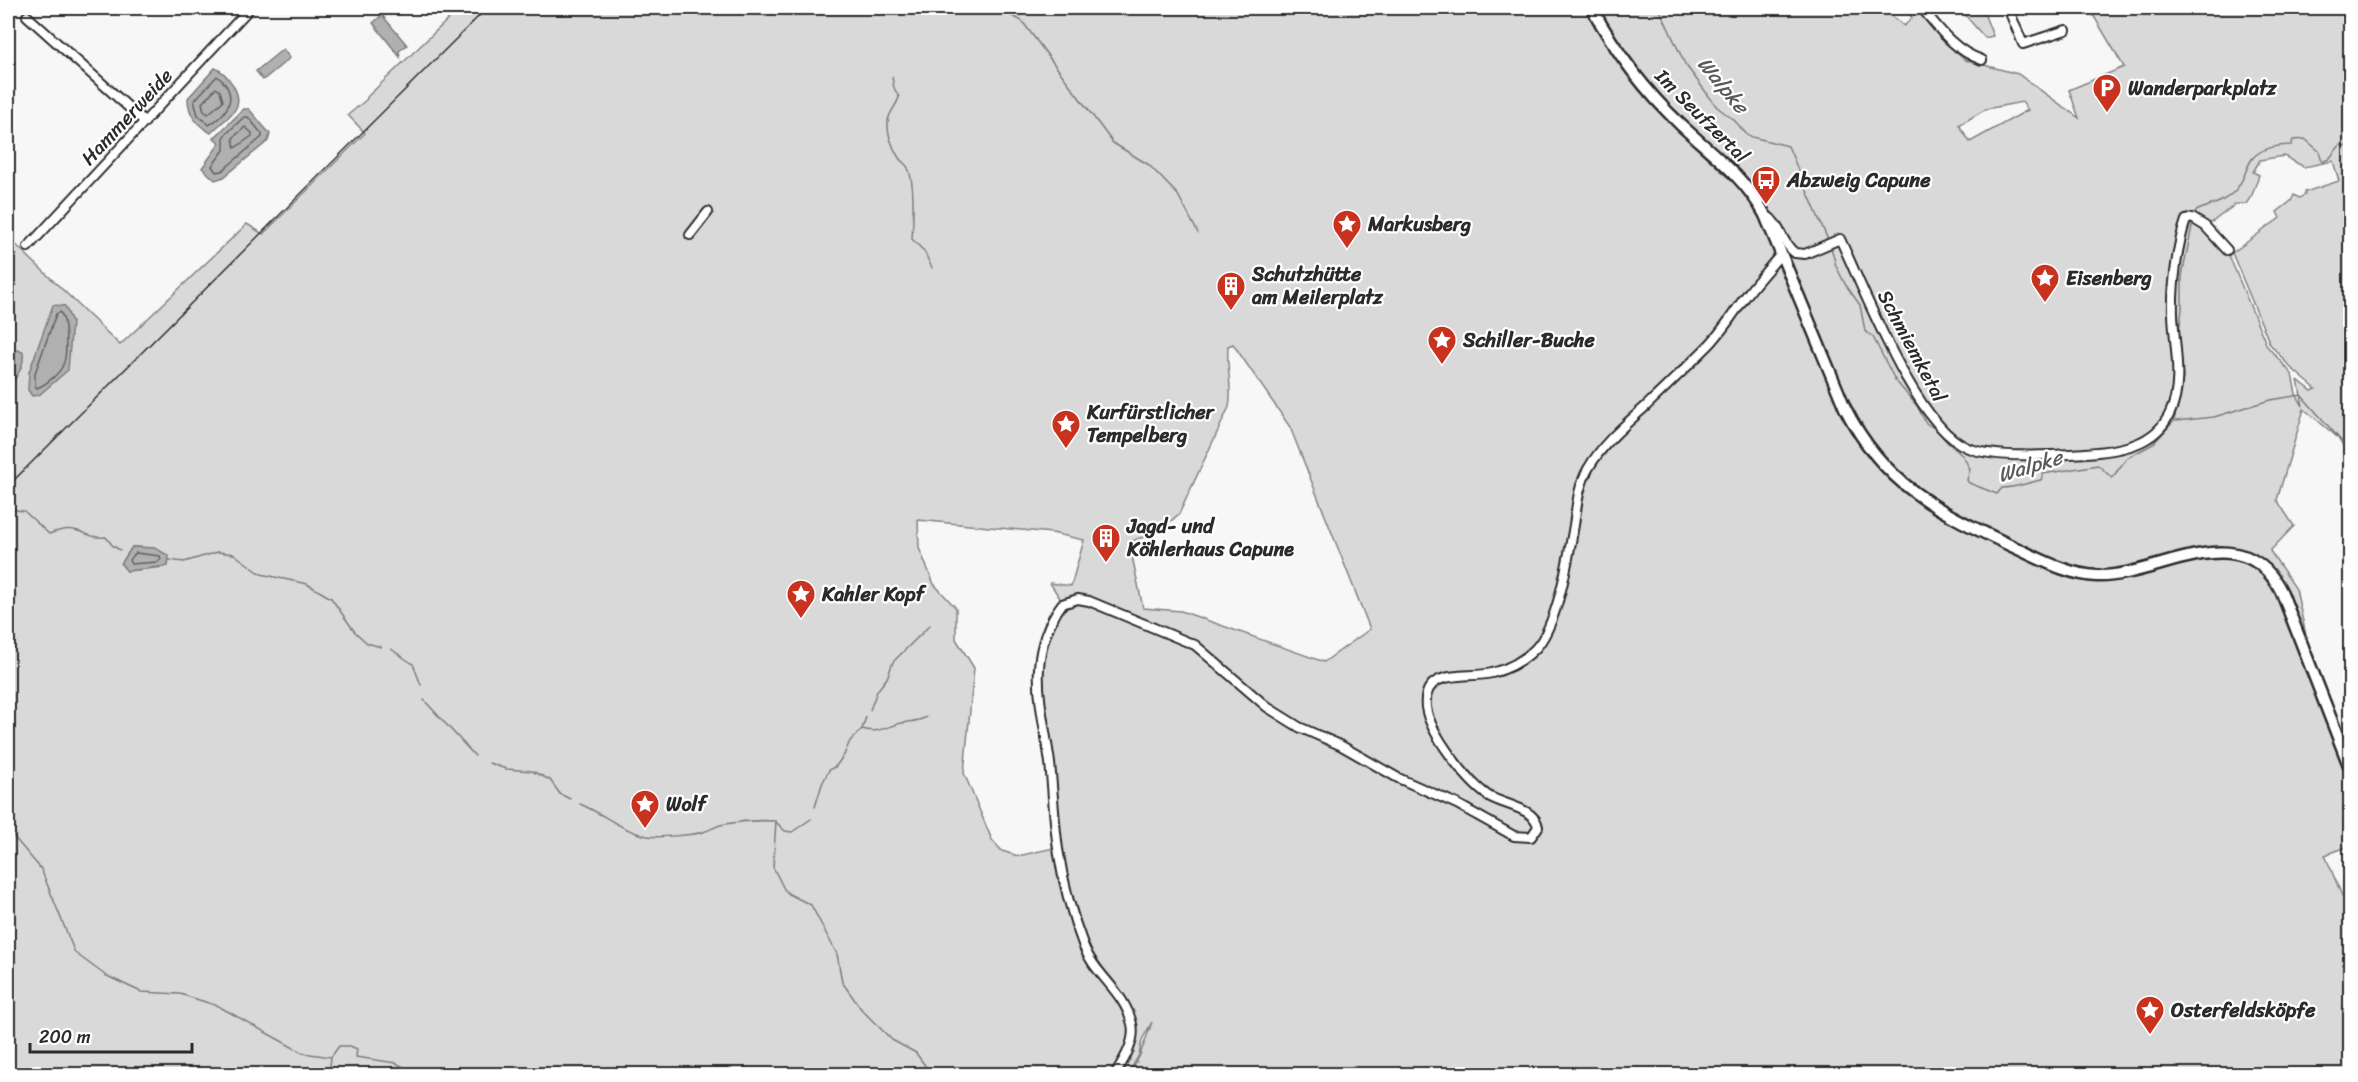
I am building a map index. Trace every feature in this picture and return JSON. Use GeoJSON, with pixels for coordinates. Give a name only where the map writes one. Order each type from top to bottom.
{"type":"FeatureCollection","features":[{"type":"Feature","properties":{"kind":"main road","name":"Im Seufzertal"},"geometry":{"type":"LineString","coordinates":[[1592,8],[1605,32],[1650,93],[1747,185],[1765,214],[1838,392],[1859,433],[1887,469],[1923,500],[1954,518],[2077,573],[2097,576],[2114,575],[2196,554],[2215,552],[2241,556],[2268,572],[2279,586],[2287,604],[2350,768]]}},
{"type":"Feature","properties":{"kind":"street","name":"Hammerweide"},"geometry":{"type":"LineString","coordinates":[[28,247],[250,8]]}},
{"type":"Feature","properties":{"kind":"street"},"geometry":{"type":"LineString","coordinates":[[1922,8],[1943,34],[1968,55],[1982,60]]}},
{"type":"Feature","properties":{"kind":"street"},"geometry":{"type":"LineString","coordinates":[[2008,8],[2023,44],[2066,30]]}},
{"type":"Feature","properties":{"kind":"street"},"geometry":{"type":"LineString","coordinates":[[27,16],[145,123]]}},
{"type":"Feature","properties":{"kind":"street"},"geometry":{"type":"LineString","coordinates":[[690,236],[708,212]]}},
{"type":"Feature","properties":{"kind":"street","name":"Schmiemketal"},"geometry":{"type":"LineString","coordinates":[[1765,214],[1777,225],[1790,249],[1795,253],[1805,254],[1840,239],[1888,342],[1916,394],[1942,431],[1967,448],[1998,453],[2110,452],[2130,448],[2156,432],[2171,412],[2174,402],[2176,379],[2173,311],[2177,268],[2186,220],[2195,220],[2216,235],[2228,250]]}},
{"type":"Feature","properties":{"kind":"street"},"geometry":{"type":"LineString","coordinates":[[1115,1074],[1129,1047],[1133,1026],[1117,993],[1086,952],[1068,895],[1058,848],[1050,765],[1039,688],[1042,649],[1062,604],[1078,598],[1089,601],[1195,645],[1267,707],[1299,728],[1340,745],[1408,783],[1457,804],[1514,836],[1531,837],[1538,827],[1536,819],[1525,811],[1485,794],[1443,744],[1429,719],[1426,701],[1428,691],[1433,683],[1443,677],[1482,674],[1506,668],[1528,656],[1540,644],[1549,625],[1563,579],[1578,494],[1589,468],[1609,441],[1710,343],[1781,254]]}},
{"type":"Feature","properties":{"kind":"shaded area"},"geometry":{"type":"Polygon","coordinates":[[[460,8],[1882,8],[1904,26],[1912,18],[1906,8],[1916,8],[1951,48],[1965,60],[2018,74],[2079,118],[2069,90],[2124,67],[2089,8],[2350,8],[2350,457],[2343,442],[2304,409],[2277,500],[2294,526],[2270,551],[2296,589],[2312,663],[2350,763],[2350,853],[2347,847],[2325,855],[2350,915],[2350,1074],[1130,1074],[1140,1055],[1152,1022],[1142,1040],[1139,1055],[1128,1074],[8,1074],[8,237],[120,345],[247,224],[263,234],[365,133],[348,115],[460,8]],[[2022,102],[1986,109],[1959,125],[1970,142],[2028,110],[2022,102]],[[2284,156],[2260,160],[2253,172],[2259,175],[2246,204],[2236,204],[2208,225],[2187,220],[2216,235],[2228,253],[2267,346],[2292,374],[2296,394],[2303,406],[2298,380],[2312,391],[2316,389],[2290,367],[2270,344],[2232,253],[2280,218],[2277,212],[2291,201],[2294,195],[2299,198],[2305,195],[2305,192],[2339,181],[2333,161],[2304,167],[2284,156]],[[1233,344],[1228,346],[1229,407],[1179,514],[1158,532],[1129,542],[1143,608],[1181,611],[1324,662],[1370,629],[1290,427],[1233,344]],[[918,520],[919,548],[934,584],[956,608],[956,639],[974,668],[964,773],[992,840],[1002,851],[1018,856],[1054,848],[1049,769],[1036,675],[1061,600],[1050,583],[1071,586],[1084,540],[1052,533],[918,520]],[[132,547],[121,564],[127,571],[163,567],[155,548],[132,547]]]}},
{"type":"Feature","properties":{"kind":"shaded area"},"geometry":{"type":"Polygon","coordinates":[[[1959,8],[1982,8],[1993,36],[1985,38],[1959,8]]]}},
{"type":"Feature","properties":{"kind":"water"},"geometry":{"type":"Polygon","coordinates":[[[382,15],[407,45],[399,51],[400,57],[373,23],[382,15]]]}},
{"type":"Feature","properties":{"kind":"water"},"geometry":{"type":"Polygon","coordinates":[[[283,49],[290,58],[263,80],[256,71],[283,49]]]}},
{"type":"Feature","properties":{"kind":"water"},"geometry":{"type":"Polygon","coordinates":[[[215,68],[224,74],[233,85],[238,102],[231,115],[211,133],[194,119],[188,98],[215,68]]]}},
{"type":"Feature","properties":{"kind":"water"},"geometry":{"type":"Polygon","coordinates":[[[244,109],[249,109],[270,134],[268,141],[224,177],[215,180],[202,168],[220,143],[214,138],[244,109]]]}},
{"type":"Feature","properties":{"kind":"water"},"geometry":{"type":"Polygon","coordinates":[[[53,305],[65,306],[72,322],[68,370],[39,395],[32,396],[28,390],[29,372],[53,305]]]}},
{"type":"Feature","properties":{"kind":"water"},"geometry":{"type":"Polygon","coordinates":[[[18,350],[23,352],[23,362],[8,388],[8,353],[18,350]]]}},
{"type":"Feature","properties":{"kind":"water"},"geometry":{"type":"Polygon","coordinates":[[[132,547],[155,548],[169,556],[168,566],[127,571],[121,564],[132,547]]]}},
{"type":"Feature","properties":{"kind":"waterway"},"geometry":{"type":"LineString","coordinates":[[996,8],[1022,21],[1113,143],[1149,165],[1178,195],[1198,233]]}},
{"type":"Feature","properties":{"kind":"waterway","name":"Walpke"},"geometry":{"type":"LineString","coordinates":[[1659,8],[1685,64],[1717,107],[1734,120],[1748,136],[1788,146],[1828,240]]}},
{"type":"Feature","properties":{"kind":"waterway"},"geometry":{"type":"LineString","coordinates":[[892,77],[899,97],[888,119],[889,136],[897,154],[907,167],[912,183],[912,239],[924,251],[932,268]]}},
{"type":"Feature","properties":{"kind":"waterway","name":"Walpke"},"geometry":{"type":"LineString","coordinates":[[2195,217],[2196,211],[2219,202],[2234,192],[2252,159],[2265,150],[2291,145],[2293,140],[2305,139],[2319,151],[2322,162],[2329,159],[2340,145],[2350,147]]}},
{"type":"Feature","properties":{"kind":"waterway","name":"Walpke"},"geometry":{"type":"LineString","coordinates":[[1831,247],[1836,266],[1860,305],[1865,331],[1873,337],[1895,380],[1917,406],[1926,423],[1938,431],[1963,456],[1970,469],[1967,480],[1969,483],[1997,494],[2002,488],[2041,480],[2043,474],[2098,465],[2112,478],[2127,458],[2153,444],[2174,421],[2183,378],[2179,333],[2182,276],[2193,221]]}},
{"type":"Feature","properties":{"kind":"waterway"},"geometry":{"type":"LineString","coordinates":[[2176,421],[2214,417],[2270,400],[2301,395],[2338,437],[2350,458]]}},
{"type":"Feature","properties":{"kind":"waterway"},"geometry":{"type":"LineString","coordinates":[[8,509],[24,511],[49,534],[68,529],[75,530],[92,536],[106,537],[113,546],[120,550]]}},
{"type":"Feature","properties":{"kind":"waterway"},"geometry":{"type":"LineString","coordinates":[[169,560],[184,562],[218,552],[234,554],[261,574],[307,584],[331,598],[355,632],[367,643],[381,647]]}},
{"type":"Feature","properties":{"kind":"waterway"},"geometry":{"type":"LineString","coordinates":[[870,710],[877,691],[887,678],[893,662],[930,625]]}},
{"type":"Feature","properties":{"kind":"waterway"},"geometry":{"type":"LineString","coordinates":[[391,649],[413,664],[421,685]]}},
{"type":"Feature","properties":{"kind":"waterway"},"geometry":{"type":"LineString","coordinates":[[424,700],[475,756]]}},
{"type":"Feature","properties":{"kind":"waterway"},"geometry":{"type":"LineString","coordinates":[[815,807],[829,770],[836,766],[844,755],[850,741],[862,729],[866,717]]}},
{"type":"Feature","properties":{"kind":"waterway"},"geometry":{"type":"LineString","coordinates":[[862,729],[879,730],[927,717]]}},
{"type":"Feature","properties":{"kind":"waterway"},"geometry":{"type":"LineString","coordinates":[[489,763],[506,769],[532,771],[550,780],[560,794],[570,799]]}},
{"type":"Feature","properties":{"kind":"waterway"},"geometry":{"type":"LineString","coordinates":[[580,804],[629,830],[652,837],[698,833],[738,822],[776,821],[773,867],[784,889],[811,905],[837,954],[842,982],[862,1010],[892,1040],[916,1053],[931,1074]]}},
{"type":"Feature","properties":{"kind":"waterway"},"geometry":{"type":"LineString","coordinates":[[777,823],[785,831],[792,832],[811,819]]}},
{"type":"Feature","properties":{"kind":"waterway"},"geometry":{"type":"LineString","coordinates":[[8,830],[41,869],[75,953],[105,975],[141,992],[180,994],[218,1006],[303,1053],[331,1057],[329,1074]]}},
{"type":"Feature","properties":{"kind":"waterway"},"geometry":{"type":"LineString","coordinates":[[331,1057],[339,1046],[350,1046],[357,1049],[356,1057],[396,1063],[416,1074]]}},
{"type":"Feature","properties":{"kind":"railway"},"geometry":{"type":"LineString","coordinates":[[8,486],[487,8]]}},
{"type":"Feature","properties":{"kind":"place","name":"Wanderparkplatz"},"geometry":{"type":"Point","coordinates":[2107,114]}},
{"type":"Feature","properties":{"kind":"place","name":"Abzweig Capune"},"geometry":{"type":"Point","coordinates":[1766,206]}},
{"type":"Feature","properties":{"kind":"place","name":"Markusberg"},"geometry":{"type":"Point","coordinates":[1347,250]}},
{"type":"Feature","properties":{"kind":"place","name":"Eisenberg"},"geometry":{"type":"Point","coordinates":[2045,304]}},
{"type":"Feature","properties":{"kind":"place","name":"Schutzhütte am Meilerplatz"},"geometry":{"type":"Point","coordinates":[1231,312]}},
{"type":"Feature","properties":{"kind":"place","name":"Schiller-Buche"},"geometry":{"type":"Point","coordinates":[1442,366]}},
{"type":"Feature","properties":{"kind":"place","name":"Kurfürstlicher Tempelberg"},"geometry":{"type":"Point","coordinates":[1066,450]}},
{"type":"Feature","properties":{"kind":"place","name":"Jagd- und Köhlerhaus Capune"},"geometry":{"type":"Point","coordinates":[1106,564]}},
{"type":"Feature","properties":{"kind":"place","name":"Kahler Kopf"},"geometry":{"type":"Point","coordinates":[801,620]}},
{"type":"Feature","properties":{"kind":"place","name":"Wolf"},"geometry":{"type":"Point","coordinates":[645,830]}},
{"type":"Feature","properties":{"kind":"place","name":"Osterfeldsköpfe"},"geometry":{"type":"Point","coordinates":[2150,1036]}}]}
